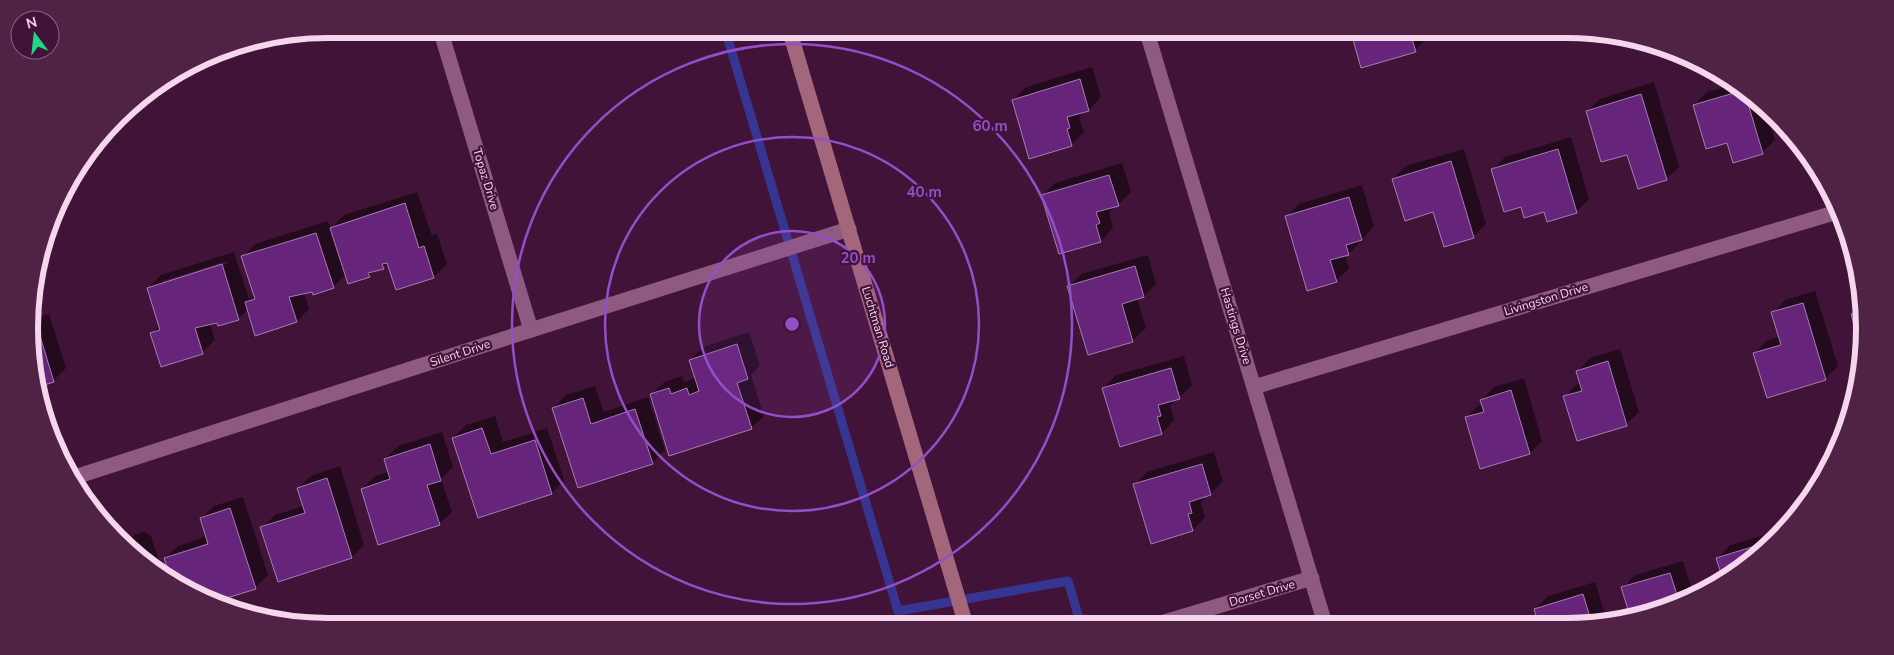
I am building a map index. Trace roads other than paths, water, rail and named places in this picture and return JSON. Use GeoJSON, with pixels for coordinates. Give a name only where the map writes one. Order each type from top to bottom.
{"type":"FeatureCollection","features":[{"type":"Feature","properties":{"kind":"street","name":"Topaz Drive"},"geometry":{"type":"LineString","coordinates":[[443,38],[531,330]]}},
{"type":"Feature","properties":{"kind":"street","name":"Luchtman Road"},"geometry":{"type":"LineString","coordinates":[[792,38],[964,618]]}},
{"type":"Feature","properties":{"kind":"street","name":"Hastings Drive"},"geometry":{"type":"LineString","coordinates":[[1149,38],[1324,618]]}},
{"type":"Feature","properties":{"kind":"street","name":"Livingston Drive"},"geometry":{"type":"LineString","coordinates":[[1254,386],[1833,213]]}},
{"type":"Feature","properties":{"kind":"street","name":"Silent Drive"},"geometry":{"type":"LineString","coordinates":[[78,476],[849,229]]}},
{"type":"Feature","properties":{"kind":"street","name":"Dorset Drive"},"geometry":{"type":"LineString","coordinates":[[1178,618],[1312,578]]}},
{"type":"Feature","properties":{"kind":"waterway"},"geometry":{"type":"LineString","coordinates":[[728,38],[898,611],[1068,581],[1079,618]]}}]}
